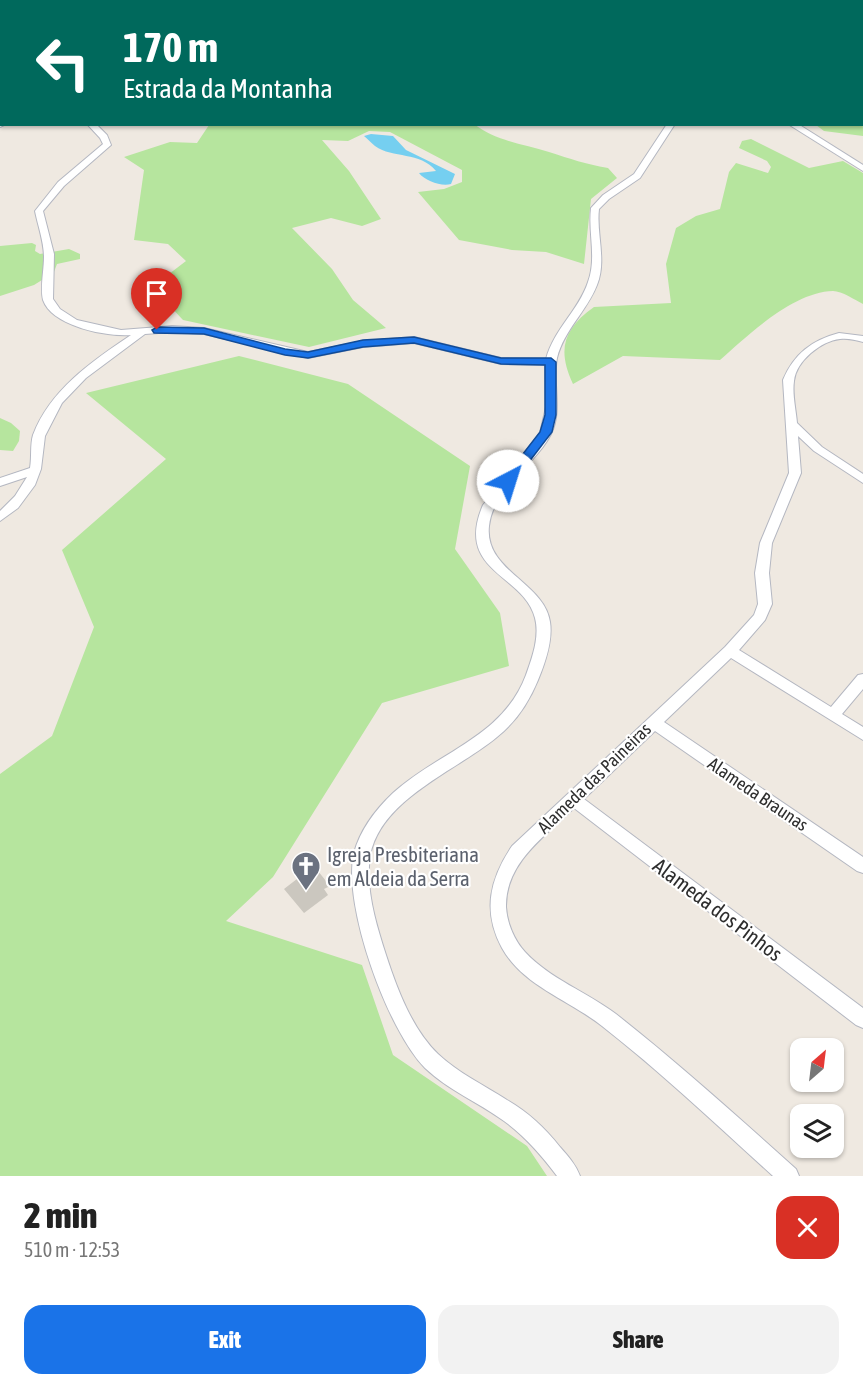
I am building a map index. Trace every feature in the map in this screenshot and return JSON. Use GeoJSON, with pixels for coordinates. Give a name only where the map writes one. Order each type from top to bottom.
{"type":"FeatureCollection","features":[{"type":"Feature","properties":{"kind":"street"},"geometry":{"type":"LineString","coordinates":[[93,126],[104,137],[107,145],[62,184],[39,211],[50,254],[48,299],[56,311],[73,322],[107,332],[204,331],[285,352],[308,355],[363,344],[414,340],[501,361],[551,362]]}},
{"type":"Feature","properties":{"kind":"street"},"geometry":{"type":"LineString","coordinates":[[570,1176],[536,1135],[513,1115],[440,1067],[422,1050],[397,1007],[380,963],[367,919],[360,874],[367,841],[376,824],[390,806],[410,788],[493,734],[509,718],[531,682],[544,629],[541,612],[492,560],[482,531],[490,506],[546,432],[551,415],[551,362],[567,321],[585,298],[596,272],[595,208],[606,197],[637,176],[670,126]]}},
{"type":"Feature","properties":{"kind":"street"},"geometry":{"type":"LineString","coordinates":[[795,126],[863,169]]}},
{"type":"Feature","properties":{"kind":"street"},"geometry":{"type":"LineString","coordinates":[[0,517],[22,498],[35,470],[40,432],[68,389],[92,366],[142,332]]}},
{"type":"Feature","properties":{"kind":"street","name":"Alameda das Paineiras"},"geometry":{"type":"LineString","coordinates":[[789,1176],[658,1060],[604,1016],[542,978],[524,963],[509,944],[496,911],[501,878],[518,851],[730,651],[760,617],[766,592],[762,573],[766,543],[787,497],[796,460],[788,381],[791,369],[813,347],[838,335],[863,339]]}},
{"type":"Feature","properties":{"kind":"street"},"geometry":{"type":"LineString","coordinates":[[792,425],[818,449],[863,479]]}},
{"type":"Feature","properties":{"kind":"street"},"geometry":{"type":"LineString","coordinates":[[794,441],[808,439]]}},
{"type":"Feature","properties":{"kind":"street"},"geometry":{"type":"LineString","coordinates":[[796,460],[818,449]]}},
{"type":"Feature","properties":{"kind":"street"},"geometry":{"type":"LineString","coordinates":[[0,482],[35,470]]}},
{"type":"Feature","properties":{"kind":"street"},"geometry":{"type":"LineString","coordinates":[[730,651],[863,734]]}},
{"type":"Feature","properties":{"kind":"street"},"geometry":{"type":"LineString","coordinates":[[832,715],[863,680]]}},
{"type":"Feature","properties":{"kind":"street","name":"Alameda Braunas"},"geometry":{"type":"LineString","coordinates":[[653,722],[863,866]]}},
{"type":"Feature","properties":{"kind":"street","name":"Alameda dos Pinhos"},"geometry":{"type":"LineString","coordinates":[[573,799],[863,1019]]}},
{"type":"Feature","properties":{"kind":"green space"},"geometry":{"type":"Polygon","coordinates":[[[208,126],[477,126],[510,141],[608,168],[617,178],[591,199],[584,264],[546,252],[512,250],[459,240],[418,192],[444,189],[462,182],[462,170],[390,132],[369,131],[348,141],[322,140],[349,171],[381,219],[362,226],[331,218],[292,228],[332,269],[353,300],[386,328],[309,347],[183,320],[152,287],[186,261],[168,244],[134,240],[144,170],[124,157],[170,142],[197,143],[208,126]]]}},
{"type":"Feature","properties":{"kind":"green space"},"geometry":{"type":"Polygon","coordinates":[[[817,126],[863,126],[863,136],[824,131],[817,126]]]}},
{"type":"Feature","properties":{"kind":"green space"},"geometry":{"type":"Polygon","coordinates":[[[751,139],[809,168],[843,161],[863,173],[863,304],[837,291],[818,293],[772,316],[720,360],[623,356],[573,384],[565,361],[564,350],[575,324],[594,307],[671,303],[666,264],[676,228],[696,216],[720,209],[729,172],[736,163],[768,173],[771,167],[767,161],[739,148],[742,141],[751,139]]]}},
{"type":"Feature","properties":{"kind":"green space"},"geometry":{"type":"Polygon","coordinates":[[[32,243],[36,245],[35,251],[40,254],[69,249],[80,254],[80,259],[57,264],[49,285],[44,267],[42,280],[34,285],[0,296],[0,246],[32,243]]]}},
{"type":"Feature","properties":{"kind":"green space"},"geometry":{"type":"Polygon","coordinates":[[[239,356],[348,384],[470,466],[455,549],[500,613],[509,666],[382,703],[273,877],[226,921],[362,965],[393,1055],[527,1146],[547,1176],[0,1176],[0,774],[52,736],[94,627],[62,550],[166,459],[86,393],[239,356]]]}},
{"type":"Feature","properties":{"kind":"green space"},"geometry":{"type":"Polygon","coordinates":[[[0,418],[11,423],[20,431],[19,441],[13,451],[0,450],[0,418]]]}},
{"type":"Feature","properties":{"kind":"water"},"geometry":{"type":"Polygon","coordinates":[[[371,134],[393,136],[406,150],[455,174],[451,184],[439,184],[425,179],[419,173],[436,171],[430,165],[422,160],[382,150],[364,136],[371,134]]]}},
{"type":"Feature","properties":{"kind":"building","name":"Igreja Presbiteriana em Aldeia da Serra"},"geometry":{"type":"Polygon","coordinates":[[[318,871],[330,886],[324,889],[328,895],[304,913],[284,889],[306,872],[312,876],[318,871]]]}},
{"type":"Feature","properties":{"kind":"place","name":"Igreja Presbiteriana em Aldeia da Serra"},"geometry":{"type":"Point","coordinates":[306,892]}},
{"type":"Feature","properties":{"kind":"route"},"geometry":{"type":"LineString","coordinates":[[157,330],[204,331],[285,352],[308,355],[323,354],[380,341],[414,340],[501,361],[551,362],[552,395],[549,424],[537,447],[508,481]]}}]}
